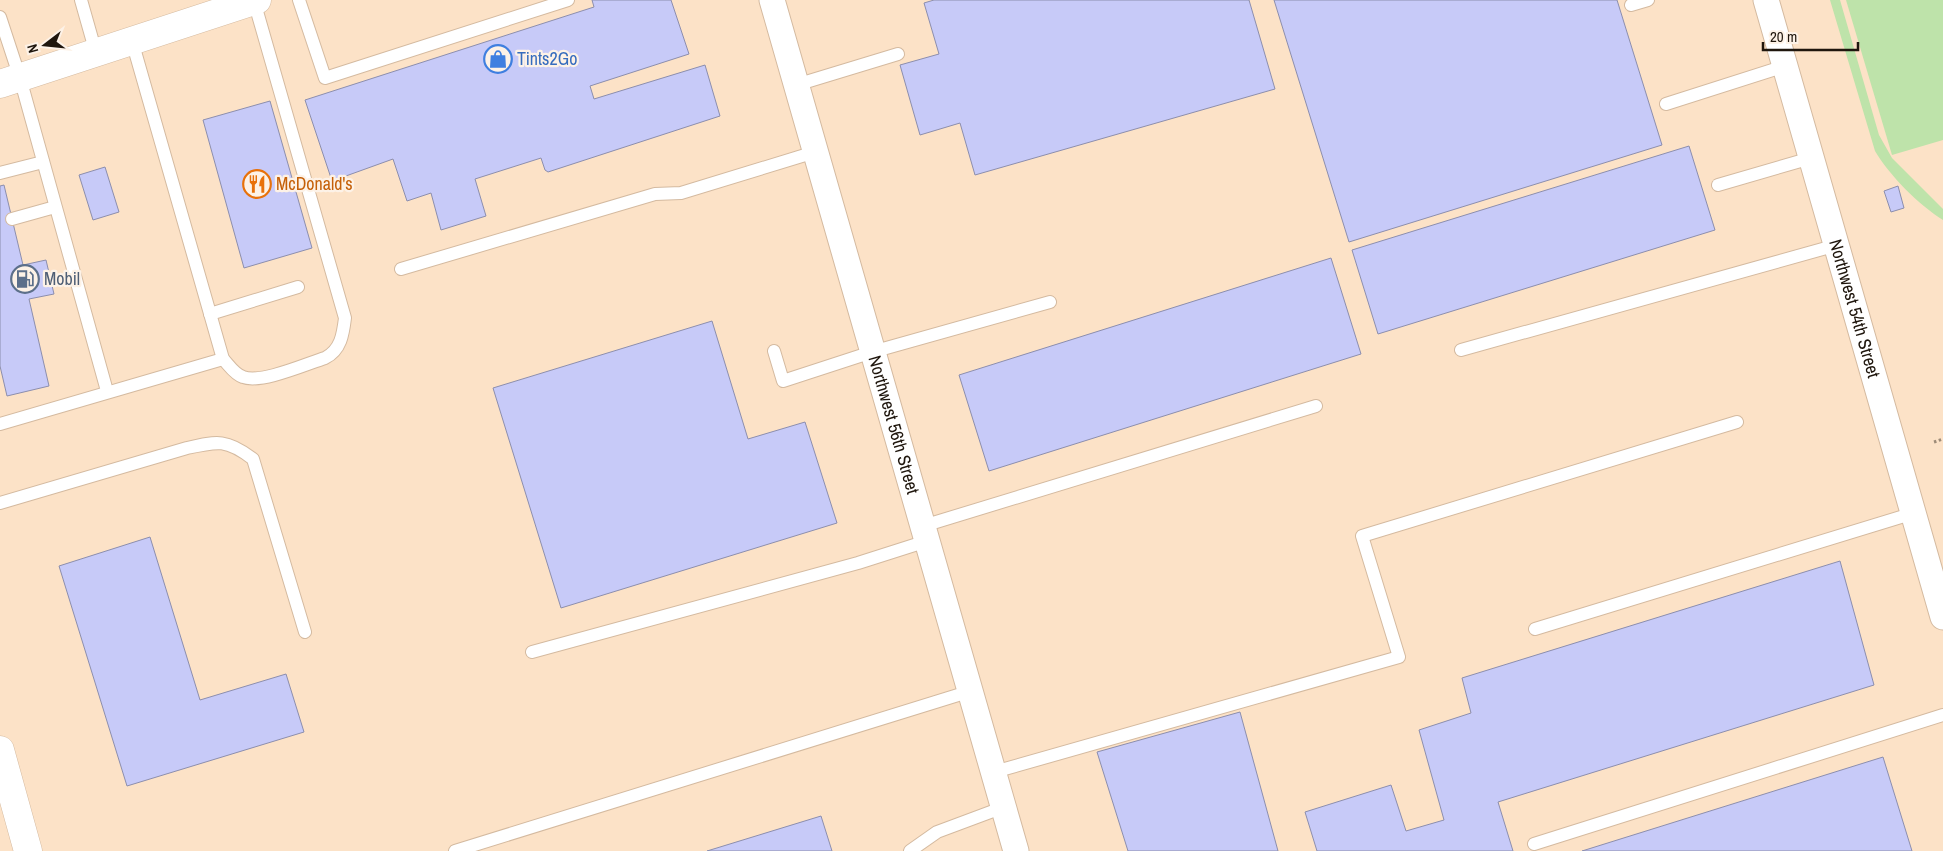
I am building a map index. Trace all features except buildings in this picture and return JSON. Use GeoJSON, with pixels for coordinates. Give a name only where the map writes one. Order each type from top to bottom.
{"type":"FeatureCollection","features":[{"type":"Feature","properties":{"kind":"main road"},"geometry":{"type":"LineString","coordinates":[[10,81],[256,0]]}},
{"type":"Feature","properties":{"kind":"main road"},"geometry":{"type":"LineString","coordinates":[[0,750],[28,851]]}},
{"type":"Feature","properties":{"kind":"street","name":"Northwest 56th Street"},"geometry":{"type":"LineString","coordinates":[[772,0],[1016,851]]}},
{"type":"Feature","properties":{"kind":"street","name":"Northwest 54th Street"},"geometry":{"type":"LineString","coordinates":[[1766,0],[1943,617]]}},
{"type":"Feature","properties":{"kind":"lane"},"geometry":{"type":"LineString","coordinates":[[81,0],[96,53]]}},
{"type":"Feature","properties":{"kind":"lane"},"geometry":{"type":"LineString","coordinates":[[132,41],[223,359],[235,372],[250,379],[264,377],[325,358],[331,354],[342,339],[345,318],[256,0]]}},
{"type":"Feature","properties":{"kind":"lane"},"geometry":{"type":"LineString","coordinates":[[299,0],[325,78],[568,0]]}},
{"type":"Feature","properties":{"kind":"lane"},"geometry":{"type":"LineString","coordinates":[[1631,5],[1648,0]]}},
{"type":"Feature","properties":{"kind":"lane"},"geometry":{"type":"LineString","coordinates":[[0,17],[10,81],[43,162],[106,391]]}},
{"type":"Feature","properties":{"kind":"lane"},"geometry":{"type":"LineString","coordinates":[[796,85],[898,54]]}},
{"type":"Feature","properties":{"kind":"lane"},"geometry":{"type":"LineString","coordinates":[[1666,104],[1785,66]]}},
{"type":"Feature","properties":{"kind":"lane"},"geometry":{"type":"LineString","coordinates":[[401,269],[655,194],[681,193],[815,152]]}},
{"type":"Feature","properties":{"kind":"lane"},"geometry":{"type":"LineString","coordinates":[[1718,185],[1811,158]]}},
{"type":"Feature","properties":{"kind":"lane"},"geometry":{"type":"LineString","coordinates":[[0,173],[43,162]]}},
{"type":"Feature","properties":{"kind":"lane"},"geometry":{"type":"LineString","coordinates":[[12,219],[55,206]]}},
{"type":"Feature","properties":{"kind":"lane"},"geometry":{"type":"LineString","coordinates":[[1461,350],[1837,245]]}},
{"type":"Feature","properties":{"kind":"lane"},"geometry":{"type":"LineString","coordinates":[[210,314],[298,287]]}},
{"type":"Feature","properties":{"kind":"lane"},"geometry":{"type":"LineString","coordinates":[[774,351],[783,381],[872,352],[1050,302]]}},
{"type":"Feature","properties":{"kind":"lane"},"geometry":{"type":"LineString","coordinates":[[0,424],[106,391],[223,359]]}},
{"type":"Feature","properties":{"kind":"lane"},"geometry":{"type":"LineString","coordinates":[[532,652],[858,563],[925,533],[1316,406]]}},
{"type":"Feature","properties":{"kind":"lane"},"geometry":{"type":"LineString","coordinates":[[994,772],[1399,657],[1362,536],[1737,422]]}},
{"type":"Feature","properties":{"kind":"lane"},"geometry":{"type":"LineString","coordinates":[[0,503],[187,448],[210,443],[235,445],[253,459],[305,632]]}},
{"type":"Feature","properties":{"kind":"lane"},"geometry":{"type":"LineString","coordinates":[[1535,629],[1914,513]]}},
{"type":"Feature","properties":{"kind":"lane"},"geometry":{"type":"LineString","coordinates":[[455,851],[971,691]]}},
{"type":"Feature","properties":{"kind":"lane"},"geometry":{"type":"LineString","coordinates":[[1534,844],[1943,715]]}},
{"type":"Feature","properties":{"kind":"lane"},"geometry":{"type":"LineString","coordinates":[[910,851],[937,832],[1004,807]]}},
{"type":"Feature","properties":{"kind":"path"},"geometry":{"type":"LineString","coordinates":[[1934,442],[1943,439]]}},
{"type":"Feature","properties":{"kind":"green space"},"geometry":{"type":"Polygon","coordinates":[[[1830,0],[1840,0],[1879,135],[1892,158],[1943,209],[1943,220],[1905,189],[1888,170],[1875,151],[1830,0]]]}},
{"type":"Feature","properties":{"kind":"green space"},"geometry":{"type":"Polygon","coordinates":[[[1846,0],[1943,0],[1943,140],[1892,155],[1846,0]]]}},
{"type":"Feature","properties":{"kind":"place","name":"Tints2Go"},"geometry":{"type":"Point","coordinates":[498,59]}},
{"type":"Feature","properties":{"kind":"place","name":"McDonald's"},"geometry":{"type":"Point","coordinates":[257,184]}},
{"type":"Feature","properties":{"kind":"place","name":"Mobil"},"geometry":{"type":"Point","coordinates":[25,279]}}]}
